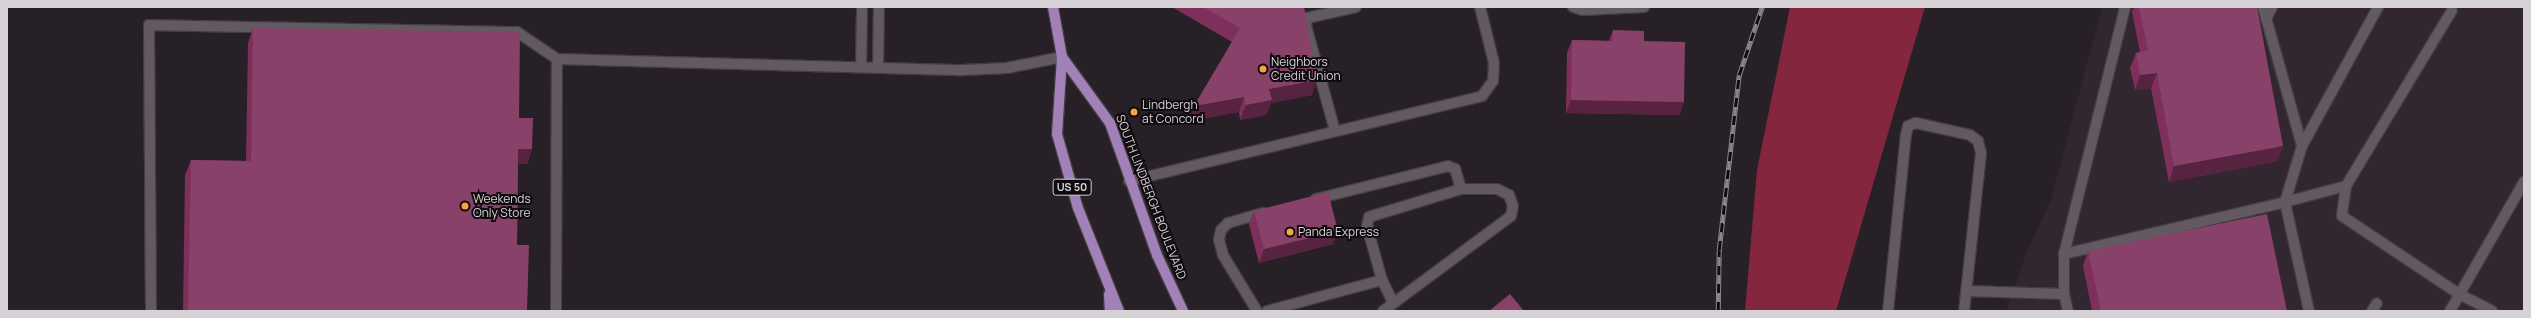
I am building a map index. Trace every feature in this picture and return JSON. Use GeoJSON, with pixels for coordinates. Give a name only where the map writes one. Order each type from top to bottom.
{"type":"FeatureCollection","features":[{"type":"Feature","properties":{"kind":"main road","name":"SOUTH LINDBERGH BOULEVARD"},"geometry":{"type":"LineString","coordinates":[[1053,7],[1062,57],[1057,134],[1078,208],[1109,290],[1119,311]]}},
{"type":"Feature","properties":{"kind":"main road","name":"SOUTH LINDBERGH BOULEVARD"},"geometry":{"type":"LineString","coordinates":[[1062,57],[1110,123],[1129,181],[1157,255],[1183,311]]}},
{"type":"Feature","properties":{"kind":"main road"},"geometry":{"type":"LineString","coordinates":[[1109,290],[1110,311]]}},
{"type":"Feature","properties":{"kind":"lane"},"geometry":{"type":"LineString","coordinates":[[861,67],[862,7]]}},
{"type":"Feature","properties":{"kind":"lane"},"geometry":{"type":"LineString","coordinates":[[878,7],[878,68]]}},
{"type":"Feature","properties":{"kind":"lane"},"geometry":{"type":"LineString","coordinates":[[1335,131],[1306,26],[1307,18],[1356,7]]}},
{"type":"Feature","properties":{"kind":"lane"},"geometry":{"type":"LineString","coordinates":[[1129,181],[1482,96],[1493,81],[1494,63],[1480,7]]}},
{"type":"Feature","properties":{"kind":"lane"},"geometry":{"type":"LineString","coordinates":[[1573,7],[1583,10],[1644,7]]}},
{"type":"Feature","properties":{"kind":"lane"},"geometry":{"type":"LineString","coordinates":[[2068,311],[2064,294],[2064,254],[2125,7]]}},
{"type":"Feature","properties":{"kind":"lane"},"geometry":{"type":"LineString","coordinates":[[2263,7],[2302,146]]}},
{"type":"Feature","properties":{"kind":"lane"},"geometry":{"type":"LineString","coordinates":[[2266,18],[2272,7]]}},
{"type":"Feature","properties":{"kind":"lane"},"geometry":{"type":"LineString","coordinates":[[2309,311],[2285,202],[2302,146],[2378,7]]}},
{"type":"Feature","properties":{"kind":"lane"},"geometry":{"type":"LineString","coordinates":[[2452,10],[2346,186],[2342,216],[2459,294],[2492,311]]}},
{"type":"Feature","properties":{"kind":"lane"},"geometry":{"type":"LineString","coordinates":[[150,311],[149,26],[518,32],[557,58],[963,70],[1007,68],[1062,57]]}},
{"type":"Feature","properties":{"kind":"lane"},"geometry":{"type":"LineString","coordinates":[[556,311],[557,58]]}},
{"type":"Feature","properties":{"kind":"lane"},"geometry":{"type":"LineString","coordinates":[[1888,311],[1906,134],[1908,126],[1916,123],[1970,135],[1978,142],[1981,153],[1964,311]]}},
{"type":"Feature","properties":{"kind":"lane"},"geometry":{"type":"LineString","coordinates":[[1309,201],[1448,166],[1455,169],[1461,189]]}},
{"type":"Feature","properties":{"kind":"lane"},"geometry":{"type":"LineString","coordinates":[[2450,311],[2524,182]]}},
{"type":"Feature","properties":{"kind":"lane"},"geometry":{"type":"LineString","coordinates":[[2064,254],[2285,202],[2346,186]]}},
{"type":"Feature","properties":{"kind":"lane"},"geometry":{"type":"LineString","coordinates":[[1383,311],[1439,267],[1511,216],[1513,206],[1509,195],[1497,189],[1461,189],[1369,217],[1368,226],[1382,280],[1393,303]]}},
{"type":"Feature","properties":{"kind":"lane"},"geometry":{"type":"LineString","coordinates":[[1257,311],[1223,255],[1220,235],[1228,223],[1271,211]]}},
{"type":"Feature","properties":{"kind":"lane"},"geometry":{"type":"LineString","coordinates":[[1267,311],[1382,280]]}},
{"type":"Feature","properties":{"kind":"lane"},"geometry":{"type":"LineString","coordinates":[[1966,291],[2064,294]]}},
{"type":"Feature","properties":{"kind":"shaded area"},"geometry":{"type":"Polygon","coordinates":[[[1790,7],[1925,7],[1836,311],[1745,311],[1757,170],[1790,7]]]}},
{"type":"Feature","properties":{"kind":"shaded area"},"geometry":{"type":"Polygon","coordinates":[[[2102,7],[2524,7],[2524,311],[2006,311],[2026,254],[2051,200],[2102,7]]]}},
{"type":"Feature","properties":{"kind":"building","name":"Neighbors Credit Union"},"geometry":{"type":"Polygon","coordinates":[[[1203,7],[1304,7],[1317,80],[1269,89],[1272,100],[1246,105],[1244,97],[1194,106],[1240,28],[1203,7]]]}},
{"type":"Feature","properties":{"kind":"building"},"geometry":{"type":"Polygon","coordinates":[[[2139,7],[2257,7],[2283,146],[2174,166],[2157,73],[2140,75],[2136,53],[2148,50],[2139,7]]]}},
{"type":"Feature","properties":{"kind":"building"},"geometry":{"type":"Polygon","coordinates":[[[253,28],[520,32],[519,118],[533,118],[532,149],[518,149],[517,245],[529,245],[527,311],[188,311],[191,160],[251,161],[253,28]]]}},
{"type":"Feature","properties":{"kind":"building"},"geometry":{"type":"Polygon","coordinates":[[[1613,30],[1644,31],[1644,41],[1685,42],[1684,102],[1571,100],[1572,40],[1613,41],[1613,30]]]}},
{"type":"Feature","properties":{"kind":"building","name":"Panda Express"},"geometry":{"type":"Polygon","coordinates":[[[1328,192],[1338,231],[1264,249],[1254,211],[1328,192]]]}},
{"type":"Feature","properties":{"kind":"building"},"geometry":{"type":"Polygon","coordinates":[[[2267,214],[2287,311],[2101,311],[2088,251],[2267,214]]]}},
{"type":"Feature","properties":{"kind":"building"},"geometry":{"type":"Polygon","coordinates":[[[1510,294],[1524,311],[1489,311],[1510,294]]]}},
{"type":"Feature","properties":{"kind":"railway"},"geometry":{"type":"LineString","coordinates":[[1718,311],[1719,250],[1739,75],[1762,7]]}},
{"type":"Feature","properties":{"kind":"place","name":"Neighbors Credit Union"},"geometry":{"type":"Point","coordinates":[1263,69]}},
{"type":"Feature","properties":{"kind":"place","name":"Lindbergh at Concord"},"geometry":{"type":"Point","coordinates":[1134,112]}},
{"type":"Feature","properties":{"kind":"place","name":"Weekends Only Store"},"geometry":{"type":"Point","coordinates":[465,206]}},
{"type":"Feature","properties":{"kind":"place","name":"Panda Express"},"geometry":{"type":"Point","coordinates":[1290,232]}}]}
